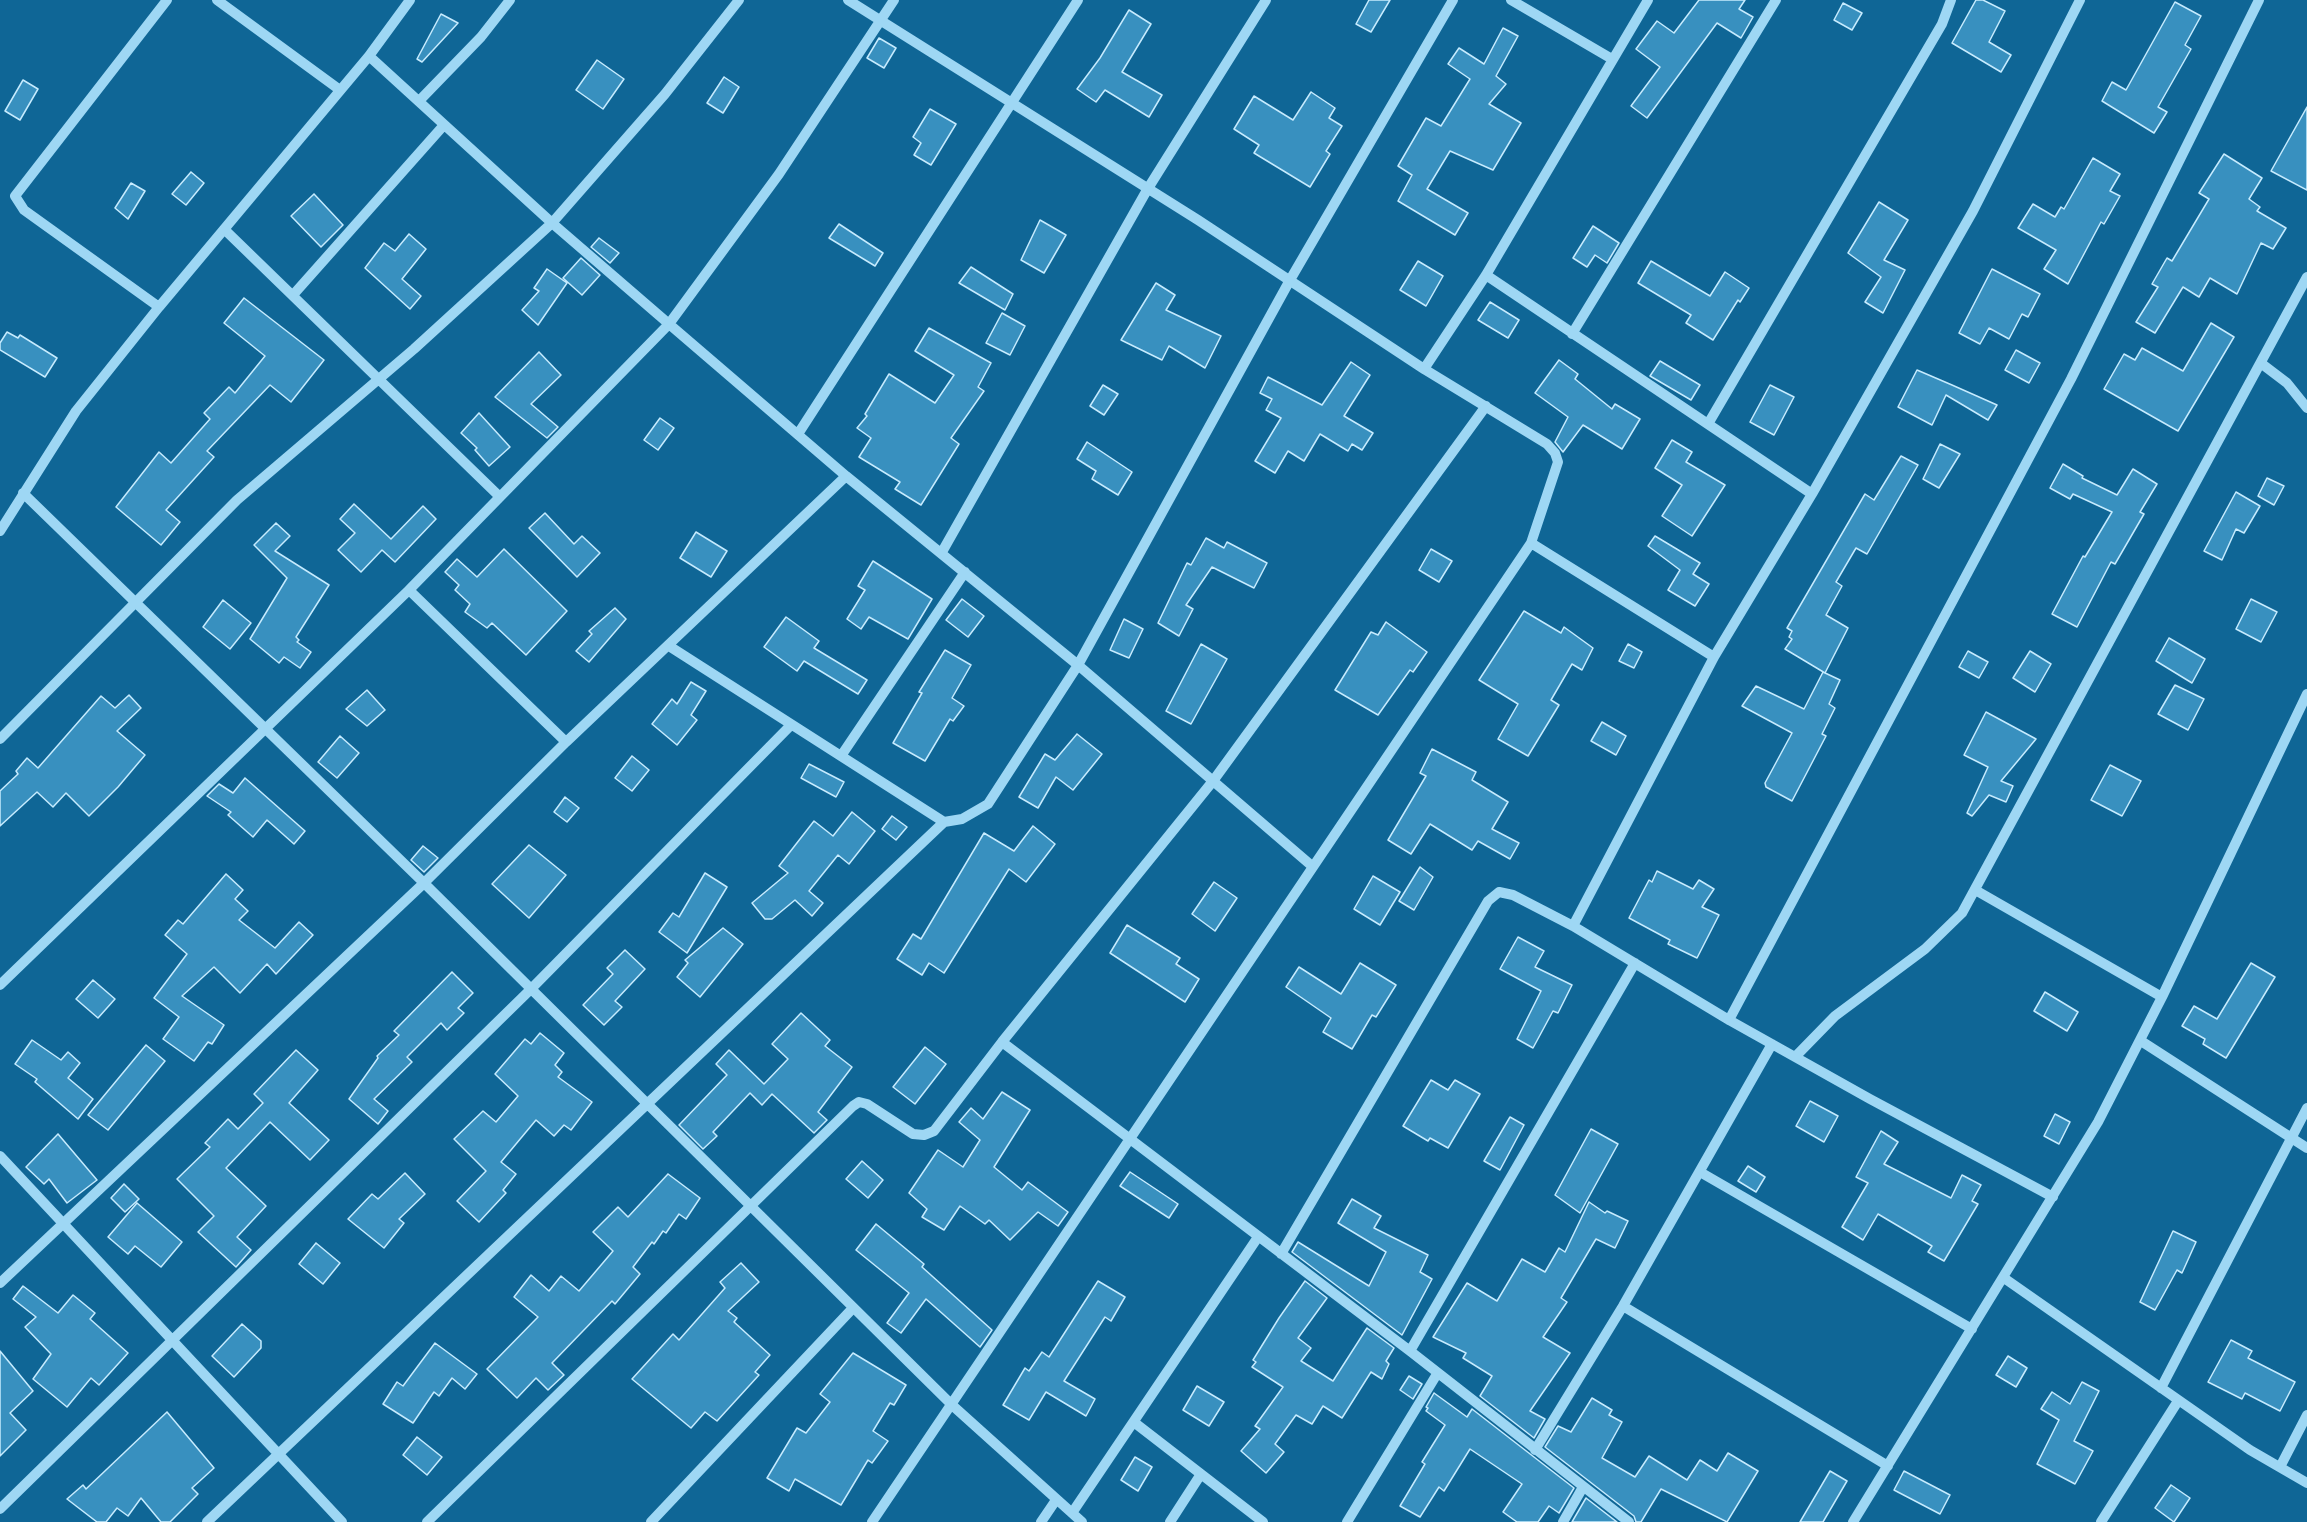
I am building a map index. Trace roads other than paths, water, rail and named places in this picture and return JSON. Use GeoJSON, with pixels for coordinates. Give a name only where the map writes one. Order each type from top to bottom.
{"type":"FeatureCollection","features":[{"type":"Feature","properties":{"kind":"street"},"geometry":{"type":"LineString","coordinates":[[159,307],[24,210],[15,196],[166,0]]}},
{"type":"Feature","properties":{"kind":"street"},"geometry":{"type":"LineString","coordinates":[[217,0],[340,90]]}},
{"type":"Feature","properties":{"kind":"street"},"geometry":{"type":"LineString","coordinates":[[0,531],[76,411],[159,307],[369,56],[410,0]]}},
{"type":"Feature","properties":{"kind":"street"},"geometry":{"type":"LineString","coordinates":[[419,101],[481,37],[510,0]]}},
{"type":"Feature","properties":{"kind":"street"},"geometry":{"type":"LineString","coordinates":[[0,740],[237,500],[378,380],[552,223],[665,94],[739,0]]}},
{"type":"Feature","properties":{"kind":"street"},"geometry":{"type":"LineString","coordinates":[[848,0],[1290,279],[1424,369],[1547,444],[1555,453],[1558,462],[1531,543],[872,1522]]}},
{"type":"Feature","properties":{"kind":"street"},"geometry":{"type":"LineString","coordinates":[[0,985],[409,590],[669,324],[779,174],[894,0]]}},
{"type":"Feature","properties":{"kind":"street"},"geometry":{"type":"LineString","coordinates":[[798,434],[1078,0]]}},
{"type":"Feature","properties":{"kind":"street"},"geometry":{"type":"LineString","coordinates":[[942,552],[1147,190],[1266,0]]}},
{"type":"Feature","properties":{"kind":"street"},"geometry":{"type":"LineString","coordinates":[[207,1522],[646,1102],[944,822],[969,817],[988,804],[1078,665],[1290,279],[1453,0]]}},
{"type":"Feature","properties":{"kind":"street"},"geometry":{"type":"LineString","coordinates":[[1511,0],[1612,59]]}},
{"type":"Feature","properties":{"kind":"street"},"geometry":{"type":"LineString","coordinates":[[1424,369],[1486,275],[1648,0]]}},
{"type":"Feature","properties":{"kind":"street"},"geometry":{"type":"LineString","coordinates":[[1572,334],[1776,0]]}},
{"type":"Feature","properties":{"kind":"street"},"geometry":{"type":"LineString","coordinates":[[1708,423],[1942,24],[1952,0]]}},
{"type":"Feature","properties":{"kind":"street"},"geometry":{"type":"LineString","coordinates":[[1573,926],[1714,657],[1812,494],[1973,211],[2080,0]]}},
{"type":"Feature","properties":{"kind":"street"},"geometry":{"type":"LineString","coordinates":[[1729,1020],[2071,379],[2259,0]]}},
{"type":"Feature","properties":{"kind":"street"},"geometry":{"type":"LineString","coordinates":[[369,56],[552,223],[669,324],[846,476],[1078,665],[1312,866]]}},
{"type":"Feature","properties":{"kind":"street"},"geometry":{"type":"LineString","coordinates":[[293,295],[444,124]]}},
{"type":"Feature","properties":{"kind":"street"},"geometry":{"type":"LineString","coordinates":[[225,230],[500,497]]}},
{"type":"Feature","properties":{"kind":"street"},"geometry":{"type":"LineString","coordinates":[[1486,275],[1812,494]]}},
{"type":"Feature","properties":{"kind":"street"},"geometry":{"type":"LineString","coordinates":[[1795,1057],[1835,1016],[1946,931],[1977,891],[2307,277]]}},
{"type":"Feature","properties":{"kind":"street"},"geometry":{"type":"LineString","coordinates":[[2262,364],[2287,383],[2307,408]]}},
{"type":"Feature","properties":{"kind":"street"},"geometry":{"type":"LineString","coordinates":[[427,1522],[859,1102],[867,1104],[913,1134],[924,1135],[934,1131],[1002,1042],[1213,781],[1486,406]]}},
{"type":"Feature","properties":{"kind":"street"},"geometry":{"type":"LineString","coordinates":[[0,1283],[424,883],[566,742],[846,476]]}},
{"type":"Feature","properties":{"kind":"street"},"geometry":{"type":"LineString","coordinates":[[23,493],[531,988],[750,1208],[952,1405],[1082,1522]]}},
{"type":"Feature","properties":{"kind":"street"},"geometry":{"type":"LineString","coordinates":[[1531,543],[1714,657]]}},
{"type":"Feature","properties":{"kind":"street"},"geometry":{"type":"LineString","coordinates":[[841,756],[965,572]]}},
{"type":"Feature","properties":{"kind":"street"},"geometry":{"type":"LineString","coordinates":[[409,590],[566,742]]}},
{"type":"Feature","properties":{"kind":"street"},"geometry":{"type":"LineString","coordinates":[[669,646],[944,822]]}},
{"type":"Feature","properties":{"kind":"street"},"geometry":{"type":"LineString","coordinates":[[1853,1522],[2098,1122],[2162,997],[2307,694]]}},
{"type":"Feature","properties":{"kind":"street"},"geometry":{"type":"LineString","coordinates":[[0,1509],[531,988],[791,725]]}},
{"type":"Feature","properties":{"kind":"street"},"geometry":{"type":"LineString","coordinates":[[1977,891],[2162,997]]}},
{"type":"Feature","properties":{"kind":"street"},"geometry":{"type":"LineString","coordinates":[[1281,1254],[1488,901],[1499,892],[1514,895],[1573,926],[1729,1020],[2053,1197]]}},
{"type":"Feature","properties":{"kind":"street"},"geometry":{"type":"LineString","coordinates":[[1410,1351],[1635,963]]}},
{"type":"Feature","properties":{"kind":"street"},"geometry":{"type":"LineString","coordinates":[[2140,1041],[2307,1148]]}},
{"type":"Feature","properties":{"kind":"street"},"geometry":{"type":"LineString","coordinates":[[1002,1042],[1410,1351],[1629,1522]]}},
{"type":"Feature","properties":{"kind":"street"},"geometry":{"type":"LineString","coordinates":[[1535,1450],[1623,1306],[1772,1044]]}},
{"type":"Feature","properties":{"kind":"street"},"geometry":{"type":"LineString","coordinates":[[2161,1388],[2307,1108]]}},
{"type":"Feature","properties":{"kind":"street"},"geometry":{"type":"LineString","coordinates":[[0,1156],[342,1522]]}},
{"type":"Feature","properties":{"kind":"street"},"geometry":{"type":"LineString","coordinates":[[1700,1172],[1972,1329]]}},
{"type":"Feature","properties":{"kind":"street"},"geometry":{"type":"LineString","coordinates":[[1072,1513],[1135,1423],[1258,1237]]}},
{"type":"Feature","properties":{"kind":"street"},"geometry":{"type":"LineString","coordinates":[[2004,1278],[2178,1401],[2307,1483]]}},
{"type":"Feature","properties":{"kind":"street"},"geometry":{"type":"LineString","coordinates":[[1623,1306],[1888,1466]]}},
{"type":"Feature","properties":{"kind":"street"},"geometry":{"type":"LineString","coordinates":[[651,1522],[853,1308]]}},
{"type":"Feature","properties":{"kind":"street"},"geometry":{"type":"LineString","coordinates":[[1347,1522],[1437,1374]]}},
{"type":"Feature","properties":{"kind":"street"},"geometry":{"type":"LineString","coordinates":[[2101,1522],[2178,1401]]}},
{"type":"Feature","properties":{"kind":"street"},"geometry":{"type":"LineString","coordinates":[[2280,1467],[2307,1415]]}},
{"type":"Feature","properties":{"kind":"street"},"geometry":{"type":"LineString","coordinates":[[1135,1423],[1263,1522]]}},
{"type":"Feature","properties":{"kind":"street"},"geometry":{"type":"LineString","coordinates":[[1170,1522],[1200,1474]]}},
{"type":"Feature","properties":{"kind":"street"},"geometry":{"type":"LineString","coordinates":[[1563,1522],[1583,1487]]}},
{"type":"Feature","properties":{"kind":"street"},"geometry":{"type":"LineString","coordinates":[[1041,1522],[1056,1500]]}}]}
